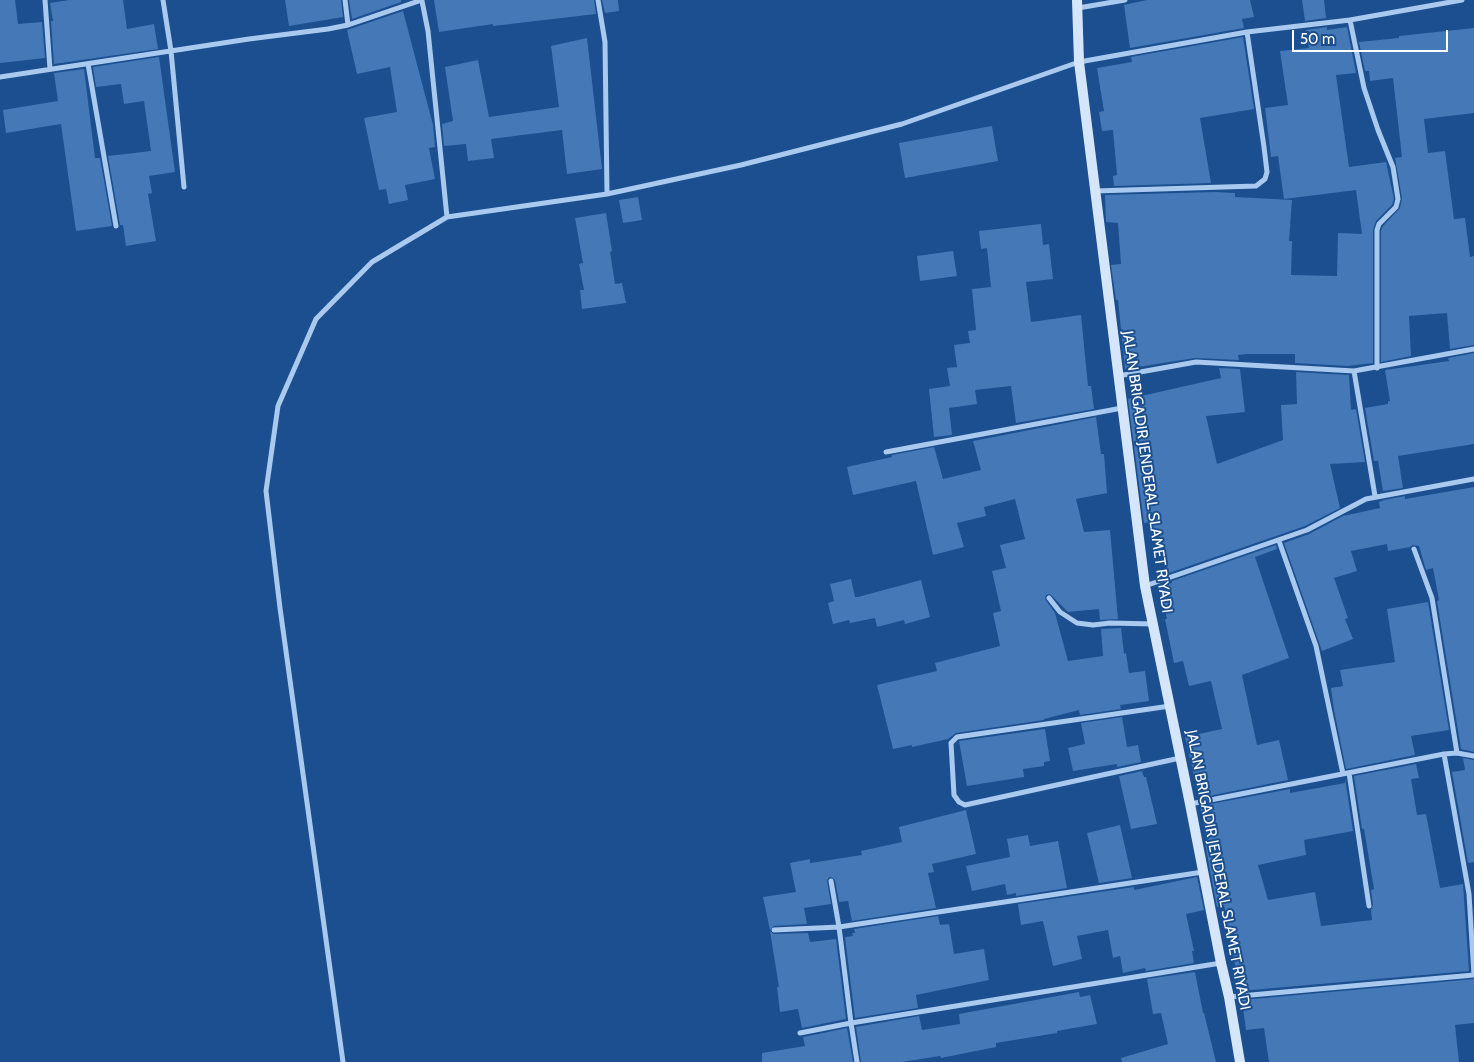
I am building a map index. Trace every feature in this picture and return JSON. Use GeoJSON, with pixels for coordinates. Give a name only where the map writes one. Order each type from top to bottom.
{"type":"FeatureCollection","features":[{"type":"Feature","properties":{"kind":"main road","name":"JALAN BRIGADIR JENDERAL SLAMET RIYADI"},"geometry":{"type":"LineString","coordinates":[[1077,4],[1079,62],[1145,586],[1221,963],[1230,997],[1240,1062]]}},
{"type":"Feature","properties":{"kind":"street"},"geometry":{"type":"LineString","coordinates":[[45,0],[50,69]]}},
{"type":"Feature","properties":{"kind":"street"},"geometry":{"type":"LineString","coordinates":[[163,0],[171,51],[184,187]]}},
{"type":"Feature","properties":{"kind":"street"},"geometry":{"type":"LineString","coordinates":[[345,0],[348,25]]}},
{"type":"Feature","properties":{"kind":"street"},"geometry":{"type":"LineString","coordinates":[[0,77],[348,25],[422,0],[428,31],[447,217]]}},
{"type":"Feature","properties":{"kind":"street"},"geometry":{"type":"LineString","coordinates":[[598,0],[605,42],[608,194]]}},
{"type":"Feature","properties":{"kind":"street"},"geometry":{"type":"LineString","coordinates":[[1077,4],[1126,0]]}},
{"type":"Feature","properties":{"kind":"street"},"geometry":{"type":"LineString","coordinates":[[342,1062],[280,608],[266,491],[278,406],[316,319],[372,262],[447,217],[608,194],[741,165],[902,124],[1079,62],[1248,32],[1350,20],[1462,0]]}},
{"type":"Feature","properties":{"kind":"street"},"geometry":{"type":"LineString","coordinates":[[1350,20],[1364,88],[1393,168],[1398,199],[1396,207],[1379,224],[1376,230],[1377,368]]}},
{"type":"Feature","properties":{"kind":"street"},"geometry":{"type":"LineString","coordinates":[[1095,191],[1256,186],[1265,179],[1267,172],[1264,146],[1248,32]]}},
{"type":"Feature","properties":{"kind":"street"},"geometry":{"type":"LineString","coordinates":[[88,64],[116,226]]}},
{"type":"Feature","properties":{"kind":"street"},"geometry":{"type":"LineString","coordinates":[[1118,376],[1196,362],[1354,371],[1474,349]]}},
{"type":"Feature","properties":{"kind":"street"},"geometry":{"type":"LineString","coordinates":[[1354,371],[1374,496]]}},
{"type":"Feature","properties":{"kind":"street"},"geometry":{"type":"LineString","coordinates":[[886,452],[1122,408]]}},
{"type":"Feature","properties":{"kind":"street"},"geometry":{"type":"LineString","coordinates":[[1145,586],[1307,530],[1353,504],[1374,496],[1474,479]]}},
{"type":"Feature","properties":{"kind":"street"},"geometry":{"type":"LineString","coordinates":[[1279,541],[1316,646],[1343,774]]}},
{"type":"Feature","properties":{"kind":"street"},"geometry":{"type":"LineString","coordinates":[[1414,549],[1432,598],[1456,753]]}},
{"type":"Feature","properties":{"kind":"street"},"geometry":{"type":"LineString","coordinates":[[1049,598],[1060,612],[1078,623],[1092,625],[1110,623],[1154,624]]}},
{"type":"Feature","properties":{"kind":"street"},"geometry":{"type":"LineString","coordinates":[[1170,706],[957,737],[950,743],[954,795],[959,802],[965,805],[1180,758]]}},
{"type":"Feature","properties":{"kind":"street"},"geometry":{"type":"LineString","coordinates":[[1190,804],[1444,754],[1456,753],[1474,756]]}},
{"type":"Feature","properties":{"kind":"street"},"geometry":{"type":"LineString","coordinates":[[1230,997],[1474,975],[1469,894],[1444,754]]}},
{"type":"Feature","properties":{"kind":"street"},"geometry":{"type":"LineString","coordinates":[[1349,773],[1368,906]]}},
{"type":"Feature","properties":{"kind":"street"},"geometry":{"type":"LineString","coordinates":[[774,930],[839,927],[1204,872]]}},
{"type":"Feature","properties":{"kind":"street"},"geometry":{"type":"LineString","coordinates":[[831,881],[858,1062]]}},
{"type":"Feature","properties":{"kind":"street"},"geometry":{"type":"LineString","coordinates":[[800,1033],[1221,963]]}},
{"type":"Feature","properties":{"kind":"building"},"geometry":{"type":"Polygon","coordinates":[[[0,0],[15,0],[18,24],[42,22],[45,58],[0,63],[0,0]]]}},
{"type":"Feature","properties":{"kind":"building"},"geometry":{"type":"Polygon","coordinates":[[[69,0],[123,0],[127,29],[154,24],[158,49],[54,64],[51,21],[53,21],[50,3],[69,0]]]}},
{"type":"Feature","properties":{"kind":"building"},"geometry":{"type":"Polygon","coordinates":[[[285,0],[341,0],[343,17],[289,26],[285,0]]]}},
{"type":"Feature","properties":{"kind":"building"},"geometry":{"type":"Polygon","coordinates":[[[349,0],[401,0],[401,2],[352,19],[349,0]]]}},
{"type":"Feature","properties":{"kind":"building"},"geometry":{"type":"Polygon","coordinates":[[[434,0],[594,0],[596,14],[493,26],[493,24],[439,32],[434,0]]]}},
{"type":"Feature","properties":{"kind":"building"},"geometry":{"type":"Polygon","coordinates":[[[602,0],[618,0],[619,11],[605,13],[602,0]]]}},
{"type":"Feature","properties":{"kind":"building"},"geometry":{"type":"Polygon","coordinates":[[[1147,0],[1250,0],[1254,17],[1242,19],[1244,28],[1130,48],[1124,5],[1147,0]]]}},
{"type":"Feature","properties":{"kind":"building"},"geometry":{"type":"Polygon","coordinates":[[[1302,0],[1324,0],[1326,18],[1305,21],[1302,0]]]}},
{"type":"Feature","properties":{"kind":"building"},"geometry":{"type":"Polygon","coordinates":[[[403,11],[433,125],[435,147],[429,148],[435,179],[405,185],[408,200],[389,204],[386,189],[379,190],[364,118],[397,112],[390,67],[357,74],[347,30],[403,11]]]}},
{"type":"Feature","properties":{"kind":"building"},"geometry":{"type":"Polygon","coordinates":[[[1327,27],[1327,30],[1347,27],[1356,73],[1336,75],[1349,167],[1386,162],[1394,199],[1392,205],[1376,221],[1373,230],[1373,363],[1348,366],[1295,363],[1295,354],[1248,354],[1238,355],[1239,360],[1195,358],[1125,369],[1118,300],[1116,300],[1111,265],[1121,264],[1118,223],[1106,222],[1105,195],[1215,192],[1235,193],[1235,197],[1292,200],[1289,241],[1292,241],[1291,275],[1337,276],[1338,233],[1362,234],[1356,190],[1284,199],[1278,156],[1271,157],[1265,108],[1288,105],[1280,51],[1309,48],[1306,30],[1327,27]]]}},
{"type":"Feature","properties":{"kind":"building"},"geometry":{"type":"Polygon","coordinates":[[[1474,28],[1474,113],[1424,119],[1428,153],[1445,151],[1454,219],[1465,218],[1470,257],[1474,256],[1474,345],[1450,349],[1447,313],[1409,316],[1411,356],[1381,362],[1381,231],[1383,226],[1400,208],[1402,198],[1395,158],[1402,157],[1393,78],[1370,81],[1369,71],[1365,71],[1359,42],[1474,28]]]}},
{"type":"Feature","properties":{"kind":"building"},"geometry":{"type":"Polygon","coordinates":[[[1243,37],[1254,109],[1200,118],[1211,183],[1114,186],[1113,176],[1117,175],[1113,130],[1102,131],[1099,112],[1104,111],[1097,68],[1132,62],[1131,57],[1243,37]]]}},
{"type":"Feature","properties":{"kind":"building"},"geometry":{"type":"Polygon","coordinates":[[[587,38],[602,169],[567,174],[562,130],[491,139],[494,158],[468,161],[466,144],[444,146],[442,124],[453,121],[445,67],[478,60],[489,117],[559,107],[551,46],[587,38]]]}},
{"type":"Feature","properties":{"kind":"building"},"geometry":{"type":"Polygon","coordinates":[[[159,57],[175,172],[149,176],[152,193],[148,194],[156,241],[126,246],[123,225],[120,225],[108,156],[151,151],[144,101],[124,104],[121,84],[96,87],[93,67],[159,57]]]}},
{"type":"Feature","properties":{"kind":"building"},"geometry":{"type":"Polygon","coordinates":[[[84,69],[95,158],[100,158],[112,226],[76,231],[61,124],[6,133],[3,110],[58,101],[54,73],[84,69]]]}},
{"type":"Feature","properties":{"kind":"building"},"geometry":{"type":"Polygon","coordinates":[[[992,126],[998,161],[905,178],[899,143],[992,126]]]}},
{"type":"Feature","properties":{"kind":"building"},"geometry":{"type":"Polygon","coordinates":[[[638,197],[642,220],[623,223],[619,200],[638,197]]]}},
{"type":"Feature","properties":{"kind":"building"},"geometry":{"type":"Polygon","coordinates":[[[606,213],[615,284],[622,283],[626,303],[582,309],[580,290],[584,290],[579,264],[583,263],[575,218],[606,213]]]}},
{"type":"Feature","properties":{"kind":"building"},"geometry":{"type":"Polygon","coordinates":[[[1041,224],[1043,245],[1049,244],[1053,279],[1026,282],[1031,322],[1081,315],[1088,386],[1091,386],[1094,409],[1016,423],[1011,386],[975,390],[977,404],[949,408],[952,435],[934,437],[929,389],[950,386],[947,368],[957,367],[954,345],[970,343],[968,331],[976,330],[972,289],[991,287],[987,248],[981,249],[979,231],[1041,224]]]}},
{"type":"Feature","properties":{"kind":"building"},"geometry":{"type":"Polygon","coordinates":[[[953,251],[957,276],[920,281],[917,256],[953,251]]]}},
{"type":"Feature","properties":{"kind":"building"},"geometry":{"type":"Polygon","coordinates":[[[1474,353],[1474,444],[1398,456],[1403,488],[1383,491],[1378,461],[1374,461],[1365,408],[1388,404],[1388,401],[1390,401],[1385,370],[1449,361],[1448,358],[1474,353]]]}},
{"type":"Feature","properties":{"kind":"building"},"geometry":{"type":"Polygon","coordinates":[[[1219,368],[1240,369],[1245,412],[1206,416],[1217,464],[1283,440],[1281,405],[1297,404],[1296,372],[1349,375],[1351,410],[1356,409],[1365,462],[1330,464],[1340,508],[1305,526],[1169,573],[1151,522],[1144,523],[1128,399],[1221,378],[1219,368]]]}},
{"type":"Feature","properties":{"kind":"building"},"geometry":{"type":"Polygon","coordinates":[[[1096,417],[1101,454],[1104,454],[1107,493],[1076,499],[1084,532],[1110,530],[1118,619],[1100,620],[1099,609],[1068,612],[1050,594],[1046,595],[1045,599],[1055,613],[1068,661],[1103,656],[1101,629],[1121,628],[1124,654],[1126,653],[1129,673],[1145,671],[1149,701],[1120,705],[1121,709],[1080,715],[1079,710],[1044,720],[956,733],[948,739],[893,749],[877,685],[937,671],[935,663],[1000,646],[993,613],[1001,611],[992,571],[1006,568],[1000,545],[1025,539],[1015,499],[984,507],[986,516],[957,523],[964,547],[933,555],[916,481],[853,495],[847,467],[892,457],[892,455],[934,447],[943,479],[981,470],[973,441],[1096,417]]]}},
{"type":"Feature","properties":{"kind":"building"},"geometry":{"type":"Polygon","coordinates":[[[1474,487],[1474,752],[1461,749],[1433,568],[1426,570],[1419,546],[1413,545],[1388,551],[1387,544],[1351,551],[1357,571],[1334,578],[1348,618],[1345,619],[1353,639],[1322,651],[1284,543],[1309,534],[1343,516],[1380,508],[1379,502],[1384,500],[1405,496],[1405,499],[1474,487]]]}},
{"type":"Feature","properties":{"kind":"building"},"geometry":{"type":"Polygon","coordinates":[[[1276,545],[1277,549],[1255,557],[1289,658],[1242,675],[1257,745],[1279,740],[1288,780],[1199,798],[1185,737],[1222,729],[1211,681],[1189,686],[1183,661],[1174,663],[1165,619],[1167,619],[1159,586],[1276,545]]]}},
{"type":"Feature","properties":{"kind":"building"},"geometry":{"type":"Polygon","coordinates":[[[851,579],[855,597],[921,580],[930,617],[905,624],[904,620],[877,627],[875,618],[850,623],[849,620],[833,624],[828,603],[834,601],[830,584],[851,579]]]}},
{"type":"Feature","properties":{"kind":"building"},"geometry":{"type":"Polygon","coordinates":[[[1428,602],[1449,730],[1411,736],[1415,755],[1346,769],[1331,688],[1343,686],[1340,670],[1395,662],[1387,609],[1428,602]]]}},
{"type":"Feature","properties":{"kind":"building"},"geometry":{"type":"Polygon","coordinates":[[[1122,717],[1127,747],[1138,745],[1141,762],[1117,767],[1117,764],[1073,771],[1068,748],[1085,744],[1081,723],[1122,717]]]}},
{"type":"Feature","properties":{"kind":"building"},"geometry":{"type":"Polygon","coordinates":[[[1045,729],[1050,761],[1044,762],[1044,766],[1023,769],[1024,777],[967,786],[959,741],[1045,729]]]}},
{"type":"Feature","properties":{"kind":"building"},"geometry":{"type":"Polygon","coordinates":[[[1463,758],[1474,760],[1474,862],[1468,863],[1452,772],[1465,770],[1463,758]]]}},
{"type":"Feature","properties":{"kind":"building"},"geometry":{"type":"Polygon","coordinates":[[[1416,764],[1419,778],[1411,779],[1417,815],[1426,814],[1440,888],[1463,884],[1469,971],[1240,991],[1224,905],[1217,907],[1200,806],[1290,789],[1290,793],[1345,783],[1345,778],[1353,831],[1304,840],[1306,855],[1258,865],[1268,900],[1315,892],[1321,926],[1372,920],[1371,890],[1374,889],[1354,776],[1416,764]]]}},
{"type":"Feature","properties":{"kind":"building"},"geometry":{"type":"Polygon","coordinates":[[[1142,771],[1144,777],[1146,777],[1157,824],[1131,829],[1119,776],[1142,771]]]}},
{"type":"Feature","properties":{"kind":"building"},"geometry":{"type":"Polygon","coordinates":[[[966,810],[976,854],[932,864],[934,872],[928,873],[936,908],[852,921],[848,901],[839,902],[835,880],[831,877],[827,881],[831,904],[804,908],[807,924],[774,926],[770,930],[763,897],[796,892],[790,863],[810,859],[810,863],[862,855],[861,851],[902,842],[899,827],[966,810]]]}},
{"type":"Feature","properties":{"kind":"building"},"geometry":{"type":"Polygon","coordinates":[[[1120,825],[1132,878],[1099,883],[1087,833],[1120,825]]]}},
{"type":"Feature","properties":{"kind":"building"},"geometry":{"type":"Polygon","coordinates":[[[1028,835],[1030,846],[1058,841],[1067,888],[1016,896],[1016,893],[1007,895],[1005,884],[972,891],[966,866],[1010,857],[1007,839],[1028,835]]]}},
{"type":"Feature","properties":{"kind":"building"},"geometry":{"type":"Polygon","coordinates":[[[1197,877],[1204,910],[1186,914],[1194,951],[1192,951],[1194,963],[1146,971],[1145,968],[1123,973],[1120,956],[1113,958],[1108,930],[1077,936],[1082,959],[1053,966],[1043,921],[1021,925],[1018,904],[1134,887],[1134,890],[1197,877]]]}},
{"type":"Feature","properties":{"kind":"building"},"geometry":{"type":"Polygon","coordinates":[[[938,916],[940,925],[949,924],[954,954],[984,949],[989,980],[916,995],[918,1008],[855,1018],[845,937],[853,936],[852,933],[855,933],[854,929],[938,916]]]}},
{"type":"Feature","properties":{"kind":"building"},"geometry":{"type":"Polygon","coordinates":[[[770,931],[774,934],[808,933],[810,942],[836,939],[846,1019],[802,1028],[798,1009],[780,1012],[777,987],[779,987],[770,931]]]}},
{"type":"Feature","properties":{"kind":"building"},"geometry":{"type":"Polygon","coordinates":[[[1195,972],[1203,1013],[1216,1062],[1122,1062],[1121,1058],[1168,1044],[1161,1013],[1153,1014],[1147,979],[1195,972]]]}},
{"type":"Feature","properties":{"kind":"building"},"geometry":{"type":"Polygon","coordinates":[[[1474,979],[1474,1023],[1455,1025],[1459,1062],[1269,1062],[1264,1028],[1246,1030],[1242,1000],[1474,979]]]}},
{"type":"Feature","properties":{"kind":"building"},"geometry":{"type":"Polygon","coordinates":[[[1079,992],[1080,997],[1090,995],[1097,1024],[996,1043],[996,1047],[941,1058],[940,1056],[902,1062],[861,1062],[856,1027],[919,1016],[922,1030],[960,1024],[959,1014],[1079,992]]]}},
{"type":"Feature","properties":{"kind":"building"},"geometry":{"type":"Polygon","coordinates":[[[847,1028],[853,1062],[762,1062],[762,1053],[805,1046],[803,1037],[847,1028]]]}}]}
